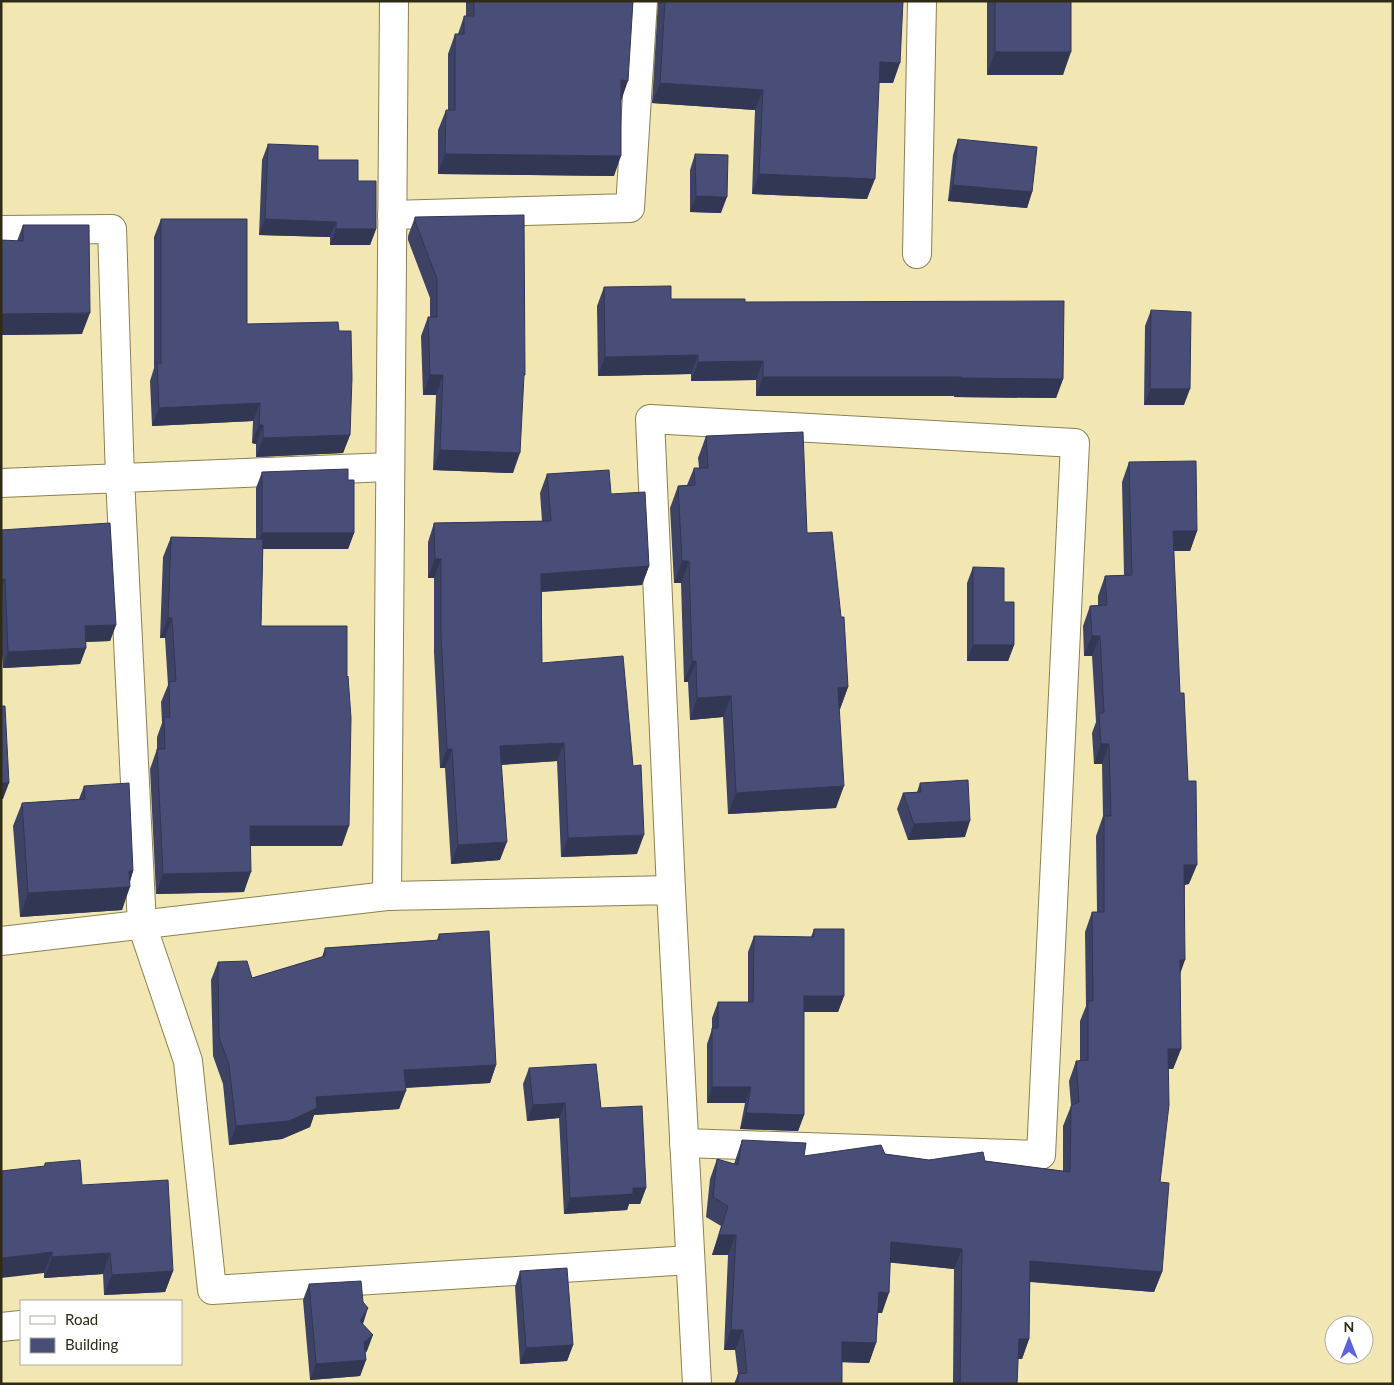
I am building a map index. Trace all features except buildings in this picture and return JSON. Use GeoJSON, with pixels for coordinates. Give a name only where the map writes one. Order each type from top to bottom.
{"type":"FeatureCollection","features":[{"type":"Feature","properties":{"kind":"street"},"geometry":{"type":"LineString","coordinates":[[387,896],[394,1]]}},
{"type":"Feature","properties":{"kind":"street"},"geometry":{"type":"LineString","coordinates":[[392,215],[630,208],[643,1]]}},
{"type":"Feature","properties":{"kind":"street"},"geometry":{"type":"LineString","coordinates":[[917,254],[922,1]]}},
{"type":"Feature","properties":{"kind":"street"},"geometry":{"type":"LineString","coordinates":[[1,230],[112,229],[120,478],[142,925],[188,1060],[212,1290],[690,1260]]}},
{"type":"Feature","properties":{"kind":"street"},"geometry":{"type":"LineString","coordinates":[[684,1143],[1041,1155],[1075,443],[650,419],[670,890],[697,1384]]}},
{"type":"Feature","properties":{"kind":"street"},"geometry":{"type":"LineString","coordinates":[[1,483],[390,467]]}},
{"type":"Feature","properties":{"kind":"street"},"geometry":{"type":"LineString","coordinates":[[1,941],[387,896],[670,890]]}},
{"type":"Feature","properties":{"kind":"street"},"geometry":{"type":"LineString","coordinates":[[1,1327],[20,1325]]}}]}
